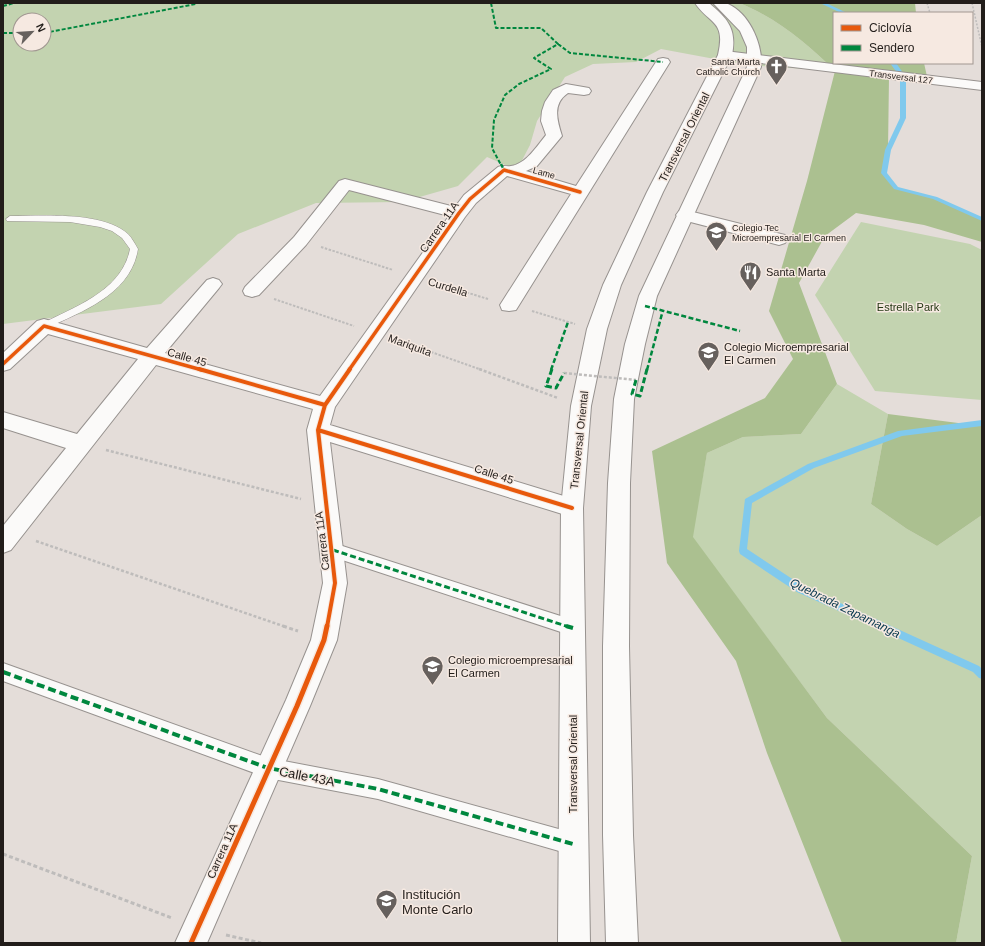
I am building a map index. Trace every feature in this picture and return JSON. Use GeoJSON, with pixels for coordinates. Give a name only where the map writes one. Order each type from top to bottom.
{"type":"FeatureCollection","features":[{"type":"Feature","properties":{"kind":"street","name":"Transversal Oriental"},"geometry":{"type":"LineString","coordinates":[[574,943],[572,508],[581,406],[597,329],[612,285],[655,192],[725,55],[728,45],[728,36],[720,19],[701,3]]}},
{"type":"Feature","properties":{"kind":"street"},"geometry":{"type":"LineString","coordinates":[[622,943],[618,835],[616,646],[619,483],[624,399],[635,344],[648,296],[754,67],[756,58],[754,42],[743,24],[719,3]]}},
{"type":"Feature","properties":{"kind":"street","name":"Transversal 127"},"geometry":{"type":"LineString","coordinates":[[725,55],[982,86]]}},
{"type":"Feature","properties":{"kind":"street"},"geometry":{"type":"LineString","coordinates":[[509,305],[662,62]]}},
{"type":"Feature","properties":{"kind":"street","name":"Carrera 11A"},"geometry":{"type":"LineString","coordinates":[[195,936],[268,768],[297,706],[324,640],[335,583],[333,550],[318,430],[325,405],[470,199],[508,171],[531,163],[554,136],[549,118],[552,101],[558,93],[566,88],[584,91]]}},
{"type":"Feature","properties":{"kind":"street","name":"Lame"},"geometry":{"type":"LineString","coordinates":[[508,171],[580,192]]}},
{"type":"Feature","properties":{"kind":"street"},"geometry":{"type":"LineString","coordinates":[[252,291],[300,241],[345,184],[459,213]]}},
{"type":"Feature","properties":{"kind":"street"},"geometry":{"type":"LineString","coordinates":[[685,215],[779,239]]}},
{"type":"Feature","properties":{"kind":"street"},"geometry":{"type":"LineString","coordinates":[[6,535],[82,444],[151,356],[213,284]]}},
{"type":"Feature","properties":{"kind":"street"},"geometry":{"type":"LineString","coordinates":[[3,364],[44,326]]}},
{"type":"Feature","properties":{"kind":"street","name":"Calle 45"},"geometry":{"type":"LineString","coordinates":[[44,326],[325,405]]}},
{"type":"Feature","properties":{"kind":"street"},"geometry":{"type":"LineString","coordinates":[[3,420],[82,444]]}},
{"type":"Feature","properties":{"kind":"street","name":"Calle 45"},"geometry":{"type":"LineString","coordinates":[[318,430],[572,508]]}},
{"type":"Feature","properties":{"kind":"street"},"geometry":{"type":"LineString","coordinates":[[333,550],[573,628]]}},
{"type":"Feature","properties":{"kind":"street","name":"Calle 43A"},"geometry":{"type":"LineString","coordinates":[[3,672],[268,768],[378,789],[573,844]]}},
{"type":"Feature","properties":{"kind":"lane"},"geometry":{"type":"LineString","coordinates":[[10,219],[58,219],[106,226],[124,236],[134,249],[130,266],[120,281],[100,296],[44,326]]}},
{"type":"Feature","properties":{"kind":"path"},"geometry":{"type":"LineString","coordinates":[[972,3],[982,47]]}},
{"type":"Feature","properties":{"kind":"path"},"geometry":{"type":"LineString","coordinates":[[564,373],[636,380]]}},
{"type":"Feature","properties":{"kind":"path"},"geometry":{"type":"LineString","coordinates":[[82,444],[327,506]]}},
{"type":"Feature","properties":{"kind":"path"},"geometry":{"type":"LineString","coordinates":[[6,535],[324,640]]}},
{"type":"Feature","properties":{"kind":"path"},"geometry":{"type":"LineString","coordinates":[[3,854],[195,936],[261,943]]}},
{"type":"Feature","properties":{"kind":"green space"},"geometry":{"type":"Polygon","coordinates":[[[3,3],[739,3],[765,16],[790,32],[814,51],[835,71],[747,65],[661,49],[636,62],[593,64],[565,77],[537,121],[530,145],[517,170],[487,157],[458,186],[402,202],[316,203],[238,234],[161,304],[3,324],[3,3]]]}},
{"type":"Feature","properties":{"kind":"green space"},"geometry":{"type":"Polygon","coordinates":[[[739,3],[915,3],[916,12],[833,12],[833,64],[924,64],[928,81],[889,77],[888,150],[884,173],[897,188],[935,198],[982,219],[982,242],[924,225],[856,213],[825,236],[799,283],[837,384],[801,434],[743,437],[707,453],[693,537],[827,718],[972,856],[956,943],[842,943],[767,753],[736,661],[667,563],[652,451],[765,398],[793,359],[769,311],[807,181],[835,71],[814,51],[790,32],[752,9],[739,3]]]}},
{"type":"Feature","properties":{"kind":"green space","name":"Estrella Park"},"geometry":{"type":"Polygon","coordinates":[[[861,222],[970,244],[982,250],[982,400],[875,391],[815,295],[861,222]]]}},
{"type":"Feature","properties":{"kind":"green space"},"geometry":{"type":"Polygon","coordinates":[[[837,384],[888,414],[871,504],[907,529],[937,546],[982,515],[982,943],[956,943],[972,856],[827,718],[692,537],[707,453],[743,437],[801,434],[837,384]]]}},
{"type":"Feature","properties":{"kind":"green space"},"geometry":{"type":"Polygon","coordinates":[[[888,414],[966,424],[982,423],[982,515],[937,546],[907,529],[871,504],[888,414]]]}},
{"type":"Feature","properties":{"kind":"waterway","name":"Quebrada Zapamanga"},"geometry":{"type":"LineString","coordinates":[[822,3],[843,12]]}},
{"type":"Feature","properties":{"kind":"waterway","name":"Quebrada Zapamanga"},"geometry":{"type":"LineString","coordinates":[[894,64],[903,77],[903,118],[888,150],[884,173],[896,188],[935,198],[982,219]]}},
{"type":"Feature","properties":{"kind":"waterway","name":"Quebrada Zapamanga"},"geometry":{"type":"LineString","coordinates":[[982,423],[901,433],[811,466],[748,501],[743,551],[800,589],[976,669],[982,675]]}},
{"type":"Feature","properties":{"kind":"marked path"},"geometry":{"type":"LineString","coordinates":[[3,6],[14,3]]}},
{"type":"Feature","properties":{"kind":"marked path"},"geometry":{"type":"LineString","coordinates":[[196,3],[313,3]]}},
{"type":"Feature","properties":{"kind":"marked path"},"geometry":{"type":"LineString","coordinates":[[491,3],[496,28],[541,28],[558,44],[534,58],[551,69],[519,84],[505,95],[494,120],[492,148],[504,170]]}},
{"type":"Feature","properties":{"kind":"marked path"},"geometry":{"type":"LineString","coordinates":[[52,31],[196,4]]}},
{"type":"Feature","properties":{"kind":"marked path"},"geometry":{"type":"LineString","coordinates":[[3,33],[12,33]]}},
{"type":"Feature","properties":{"kind":"marked path"},"geometry":{"type":"LineString","coordinates":[[558,44],[570,53],[663,62]]}},
{"type":"Feature","properties":{"kind":"marked path"},"geometry":{"type":"LineString","coordinates":[[645,306],[740,331]]}},
{"type":"Feature","properties":{"kind":"marked path"},"geometry":{"type":"LineString","coordinates":[[636,380],[632,394],[640,396],[663,310]]}},
{"type":"Feature","properties":{"kind":"marked path"},"geometry":{"type":"LineString","coordinates":[[564,373],[556,388],[546,386],[568,322]]}},
{"type":"Feature","properties":{"kind":"marked path"},"geometry":{"type":"LineString","coordinates":[[333,550],[573,628]]}},
{"type":"Feature","properties":{"kind":"marked path"},"geometry":{"type":"LineString","coordinates":[[3,672],[268,768],[378,789],[573,844]]}},
{"type":"Feature","properties":{"kind":"cycle path"},"geometry":{"type":"LineString","coordinates":[[191,943],[297,706],[324,640],[335,583],[318,430],[325,405],[459,213],[470,199],[504,170],[580,192]]}},
{"type":"Feature","properties":{"kind":"cycle path"},"geometry":{"type":"LineString","coordinates":[[3,364],[44,326],[325,405]]}},
{"type":"Feature","properties":{"kind":"cycle path"},"geometry":{"type":"LineString","coordinates":[[318,430],[572,508]]}},
{"type":"Feature","properties":{"kind":"place","name":"Santa Marta Catholic Church"},"geometry":{"type":"Point","coordinates":[776,86]}},
{"type":"Feature","properties":{"kind":"place","name":"Colegio Tec Microempresarial El Carmen"},"geometry":{"type":"Point","coordinates":[716,252]}},
{"type":"Feature","properties":{"kind":"place","name":"Santa Marta"},"geometry":{"type":"Point","coordinates":[751,292]}},
{"type":"Feature","properties":{"kind":"place","name":"Colegio Microempresarial El Carmen"},"geometry":{"type":"Point","coordinates":[709,372]}},
{"type":"Feature","properties":{"kind":"place","name":"Colegio microempresarial El Carmen"},"geometry":{"type":"Point","coordinates":[432,686]}},
{"type":"Feature","properties":{"kind":"place","name":"Institución Monte Carlo"},"geometry":{"type":"Point","coordinates":[387,920]}}]}
